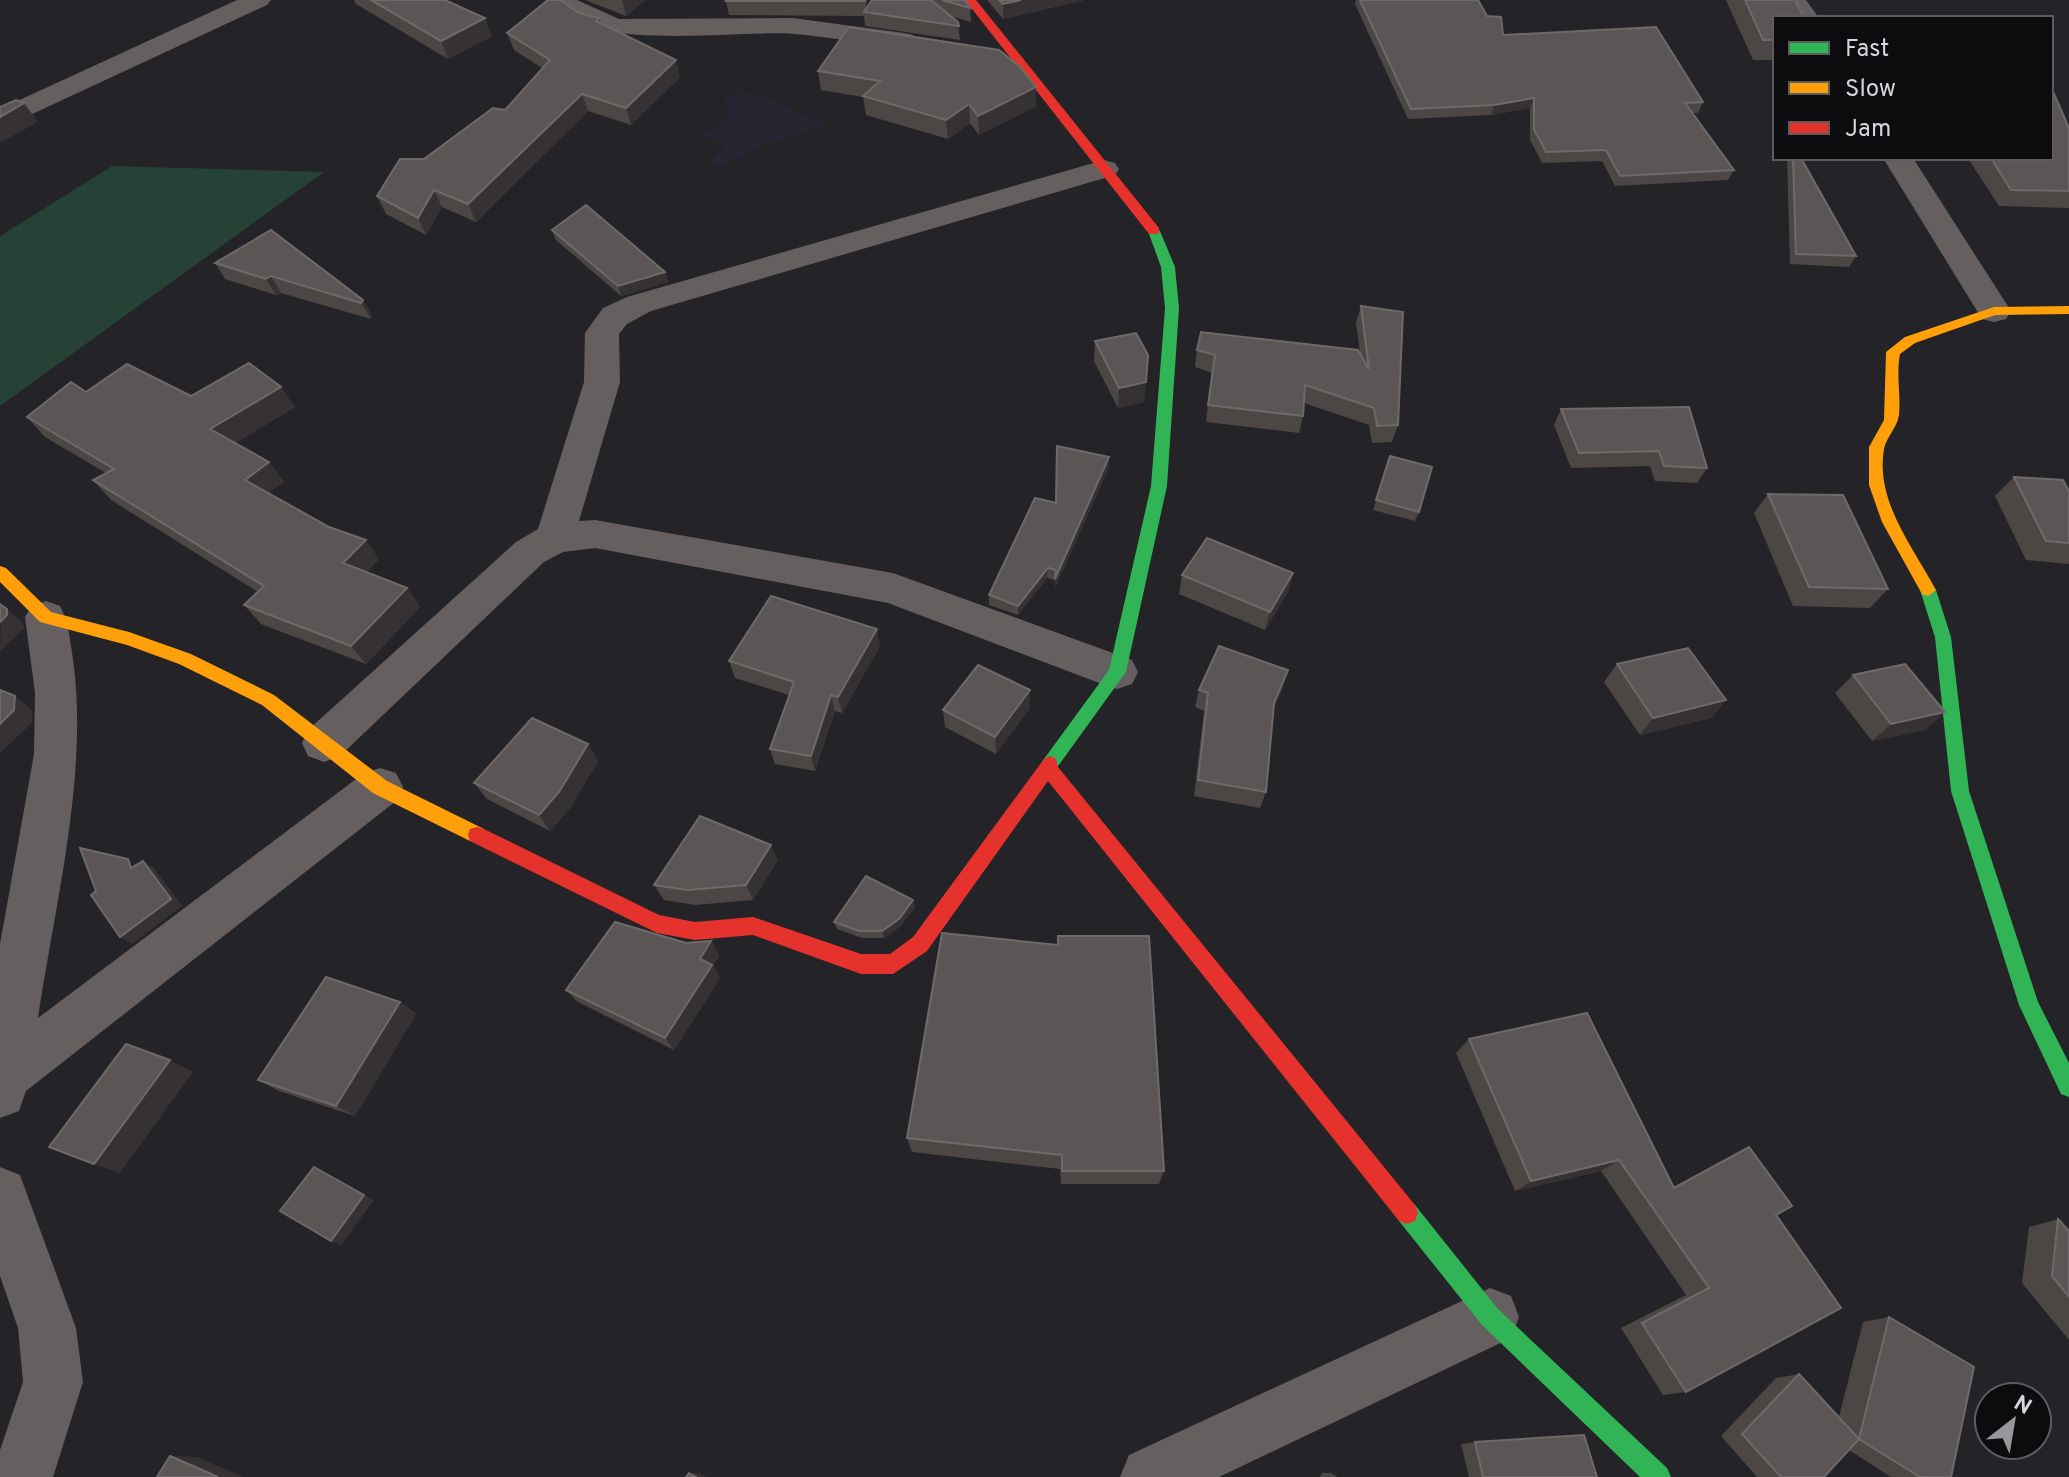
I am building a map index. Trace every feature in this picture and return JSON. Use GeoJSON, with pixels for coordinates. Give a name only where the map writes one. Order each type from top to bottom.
{"type":"FeatureCollection","features":[{"type":"Feature","properties":{"kind":"street"},"geometry":{"type":"LineString","coordinates":[[0,120],[258,0]]}},
{"type":"Feature","properties":{"kind":"street"},"geometry":{"type":"LineString","coordinates":[[558,0],[595,21],[619,27],[793,26],[927,45]]}},
{"type":"Feature","properties":{"kind":"street"},"geometry":{"type":"LineString","coordinates":[[0,572],[46,617],[129,639],[185,659],[268,700],[380,787],[657,924],[695,931],[753,926],[861,964],[893,964],[920,944],[1117,672],[1159,486],[1172,308],[1168,267],[1153,229],[970,0]]}},
{"type":"Feature","properties":{"kind":"street"},"geometry":{"type":"LineString","coordinates":[[986,55],[1016,60]]}},
{"type":"Feature","properties":{"kind":"street"},"geometry":{"type":"LineString","coordinates":[[0,150],[68,106],[85,82]]}},
{"type":"Feature","properties":{"kind":"street"},"geometry":{"type":"LineString","coordinates":[[1899,160],[1994,311]]}},
{"type":"Feature","properties":{"kind":"street"},"geometry":{"type":"LineString","coordinates":[[555,538],[602,382],[602,333],[615,316],[639,304],[1104,169]]}},
{"type":"Feature","properties":{"kind":"street"},"geometry":{"type":"LineString","coordinates":[[2069,310],[1994,311],[1910,340],[1893,352],[1888,371],[1891,421],[1877,444],[1874,475],[1888,517],[1932,597],[1943,637],[1960,791],[2029,1005],[2069,1086]]}},
{"type":"Feature","properties":{"kind":"street"},"geometry":{"type":"LineString","coordinates":[[324,743],[530,552],[555,538],[595,534],[893,588],[1117,672]]}},
{"type":"Feature","properties":{"kind":"street"},"geometry":{"type":"LineString","coordinates":[[1,1083],[56,754],[56,693],[46,617]]}},
{"type":"Feature","properties":{"kind":"street"},"geometry":{"type":"LineString","coordinates":[[1048,768],[1490,1317],[1658,1477]]}},
{"type":"Feature","properties":{"kind":"street"},"geometry":{"type":"LineString","coordinates":[[1,1083],[380,787]]}},
{"type":"Feature","properties":{"kind":"street"},"geometry":{"type":"LineString","coordinates":[[0,1195],[47,1328],[53,1382],[22,1477]]}},
{"type":"Feature","properties":{"kind":"street"},"geometry":{"type":"LineString","coordinates":[[1151,1477],[1490,1317]]}},
{"type":"Feature","properties":{"kind":"shaded area"},"geometry":{"type":"Polygon","coordinates":[[[749,93],[766,97],[826,125],[764,145],[723,167],[710,161],[725,148],[703,135],[730,115],[723,99],[749,93]]]}},
{"type":"Feature","properties":{"kind":"green space"},"geometry":{"type":"Polygon","coordinates":[[[112,166],[324,172],[0,406],[0,236],[112,166]]]}},
{"type":"Feature","properties":{"kind":"building"},"geometry":{"type":"Polygon","coordinates":[[[371,0],[445,0],[485,18],[441,41],[371,0]]]}},
{"type":"Feature","properties":{"kind":"building"},"geometry":{"type":"Polygon","coordinates":[[[548,0],[560,0],[579,13],[599,18],[596,21],[676,60],[626,108],[582,94],[468,204],[434,190],[418,218],[377,196],[400,159],[424,159],[493,108],[505,110],[550,60],[507,33],[548,0]]]}},
{"type":"Feature","properties":{"kind":"building"},"geometry":{"type":"Polygon","coordinates":[[[865,0],[865,1],[726,1],[865,0]]]}},
{"type":"Feature","properties":{"kind":"building"},"geometry":{"type":"Polygon","coordinates":[[[872,0],[931,0],[959,26],[864,12],[872,0]]]}},
{"type":"Feature","properties":{"kind":"building"},"geometry":{"type":"Polygon","coordinates":[[[942,0],[965,0],[970,8],[942,0]]]}},
{"type":"Feature","properties":{"kind":"building"},"geometry":{"type":"Polygon","coordinates":[[[999,0],[1021,0],[1003,4],[999,0]]]}},
{"type":"Feature","properties":{"kind":"building"},"geometry":{"type":"Polygon","coordinates":[[[1360,0],[1478,0],[1487,16],[1501,17],[1503,35],[1656,27],[1703,102],[1685,103],[1734,170],[1620,176],[1606,150],[1546,152],[1534,129],[1534,98],[1494,105],[1411,109],[1360,0]]]}},
{"type":"Feature","properties":{"kind":"building"},"geometry":{"type":"Polygon","coordinates":[[[1745,0],[1795,0],[1803,16],[1773,16],[1773,40],[1763,40],[1745,0]]]}},
{"type":"Feature","properties":{"kind":"building"},"geometry":{"type":"Polygon","coordinates":[[[849,27],[999,50],[1020,67],[1036,87],[978,116],[969,104],[946,120],[863,96],[880,81],[818,71],[849,27]]]}},
{"type":"Feature","properties":{"kind":"building"},"geometry":{"type":"Polygon","coordinates":[[[2053,92],[2069,128],[2069,191],[2011,190],[1992,160],[2053,160],[2053,92]]]}},
{"type":"Feature","properties":{"kind":"building"},"geometry":{"type":"Polygon","coordinates":[[[16,100],[24,103],[0,117],[0,107],[16,100]]]}},
{"type":"Feature","properties":{"kind":"building"},"geometry":{"type":"Polygon","coordinates":[[[1793,160],[1802,160],[1856,256],[1796,254],[1793,160]]]}},
{"type":"Feature","properties":{"kind":"building"},"geometry":{"type":"Polygon","coordinates":[[[586,205],[665,272],[618,286],[552,230],[586,205]]]}},
{"type":"Feature","properties":{"kind":"building"},"geometry":{"type":"Polygon","coordinates":[[[271,230],[363,300],[361,303],[215,263],[271,230]]]}},
{"type":"Feature","properties":{"kind":"building"},"geometry":{"type":"Polygon","coordinates":[[[1361,306],[1403,312],[1398,425],[1377,426],[1374,408],[1305,385],[1303,416],[1208,405],[1215,355],[1197,350],[1201,332],[1358,350],[1369,369],[1361,306]]]}},
{"type":"Feature","properties":{"kind":"building"},"geometry":{"type":"Polygon","coordinates":[[[1136,333],[1148,355],[1146,382],[1119,388],[1095,341],[1136,333]]]}},
{"type":"Feature","properties":{"kind":"building"},"geometry":{"type":"Polygon","coordinates":[[[249,363],[281,387],[210,429],[269,462],[245,480],[329,527],[366,540],[343,563],[407,588],[351,646],[244,605],[264,586],[93,480],[114,469],[27,417],[71,382],[86,392],[127,364],[191,396],[249,363]]]}},
{"type":"Feature","properties":{"kind":"building"},"geometry":{"type":"Polygon","coordinates":[[[1689,407],[1707,468],[1664,466],[1659,451],[1579,453],[1561,409],[1689,407]]]}},
{"type":"Feature","properties":{"kind":"building"},"geometry":{"type":"Polygon","coordinates":[[[1057,446],[1109,457],[1055,579],[1056,570],[1048,568],[1018,606],[989,595],[1035,498],[1056,503],[1057,446]]]}},
{"type":"Feature","properties":{"kind":"building"},"geometry":{"type":"Polygon","coordinates":[[[1390,456],[1432,467],[1419,512],[1376,500],[1390,456]]]}},
{"type":"Feature","properties":{"kind":"building"},"geometry":{"type":"Polygon","coordinates":[[[2014,477],[2063,480],[2069,491],[2069,543],[2046,541],[2014,477]]]}},
{"type":"Feature","properties":{"kind":"building"},"geometry":{"type":"Polygon","coordinates":[[[1768,494],[1843,495],[1888,589],[1809,587],[1768,494]]]}},
{"type":"Feature","properties":{"kind":"building"},"geometry":{"type":"Polygon","coordinates":[[[1207,538],[1293,573],[1270,612],[1182,575],[1207,538]]]}},
{"type":"Feature","properties":{"kind":"building"},"geometry":{"type":"Polygon","coordinates":[[[771,596],[877,629],[838,697],[831,695],[811,756],[770,749],[794,682],[729,661],[771,596]]]}},
{"type":"Feature","properties":{"kind":"building"},"geometry":{"type":"Polygon","coordinates":[[[0,604],[7,609],[7,615],[0,622],[0,604]]]}},
{"type":"Feature","properties":{"kind":"building"},"geometry":{"type":"Polygon","coordinates":[[[1219,646],[1288,670],[1274,703],[1266,792],[1198,780],[1208,693],[1199,690],[1219,646]]]}},
{"type":"Feature","properties":{"kind":"building"},"geometry":{"type":"Polygon","coordinates":[[[1688,648],[1726,700],[1653,718],[1617,664],[1688,648]]]}},
{"type":"Feature","properties":{"kind":"building"},"geometry":{"type":"Polygon","coordinates":[[[1905,664],[1945,712],[1891,724],[1853,675],[1905,664]]]}},
{"type":"Feature","properties":{"kind":"building"},"geometry":{"type":"Polygon","coordinates":[[[978,665],[1030,690],[995,737],[943,710],[978,665]]]}},
{"type":"Feature","properties":{"kind":"building"},"geometry":{"type":"Polygon","coordinates":[[[0,690],[15,696],[14,710],[0,724],[0,690]]]}},
{"type":"Feature","properties":{"kind":"building"},"geometry":{"type":"Polygon","coordinates":[[[532,718],[588,744],[559,792],[539,815],[474,783],[532,718]]]}},
{"type":"Feature","properties":{"kind":"building"},"geometry":{"type":"Polygon","coordinates":[[[700,816],[771,845],[746,885],[687,890],[654,885],[700,816]]]}},
{"type":"Feature","properties":{"kind":"building"},"geometry":{"type":"Polygon","coordinates":[[[80,848],[128,859],[131,868],[143,861],[171,899],[120,937],[91,895],[96,891],[80,848]]]}},
{"type":"Feature","properties":{"kind":"building"},"geometry":{"type":"Polygon","coordinates":[[[866,876],[913,900],[899,919],[882,931],[859,931],[834,922],[866,876]]]}},
{"type":"Feature","properties":{"kind":"building"},"geometry":{"type":"Polygon","coordinates":[[[615,922],[686,943],[711,941],[700,959],[712,965],[665,1038],[566,990],[615,922]]]}},
{"type":"Feature","properties":{"kind":"building"},"geometry":{"type":"Polygon","coordinates":[[[942,933],[1058,945],[1058,936],[1149,936],[1164,1171],[1062,1171],[1062,1155],[907,1138],[942,933]]]}},
{"type":"Feature","properties":{"kind":"building"},"geometry":{"type":"Polygon","coordinates":[[[326,977],[400,1002],[336,1106],[258,1080],[326,977]]]}},
{"type":"Feature","properties":{"kind":"building"},"geometry":{"type":"Polygon","coordinates":[[[1587,1013],[1674,1188],[1749,1147],[1792,1206],[1776,1215],[1841,1308],[1686,1392],[1642,1323],[1709,1288],[1619,1160],[1531,1181],[1469,1039],[1587,1013]]]}},
{"type":"Feature","properties":{"kind":"building"},"geometry":{"type":"Polygon","coordinates":[[[126,1044],[170,1060],[94,1164],[49,1147],[126,1044]]]}},
{"type":"Feature","properties":{"kind":"building"},"geometry":{"type":"Polygon","coordinates":[[[314,1167],[364,1195],[331,1241],[280,1211],[314,1167]]]}},
{"type":"Feature","properties":{"kind":"building"},"geometry":{"type":"Polygon","coordinates":[[[2058,1219],[2069,1231],[2069,1297],[2052,1276],[2058,1219]]]}},
{"type":"Feature","properties":{"kind":"building"},"geometry":{"type":"Polygon","coordinates":[[[1889,1317],[1974,1367],[1951,1477],[1920,1477],[1859,1439],[1889,1317]]]}},
{"type":"Feature","properties":{"kind":"building"},"geometry":{"type":"Polygon","coordinates":[[[1799,1374],[1859,1439],[1824,1477],[1781,1477],[1742,1434],[1799,1374]]]}},
{"type":"Feature","properties":{"kind":"building"},"geometry":{"type":"Polygon","coordinates":[[[1584,1435],[1597,1477],[1483,1477],[1475,1442],[1584,1435]]]}},
{"type":"Feature","properties":{"kind":"building"},"geometry":{"type":"Polygon","coordinates":[[[170,1456],[218,1477],[157,1477],[170,1456]]]}},
{"type":"Feature","properties":{"kind":"traffic: fast"},"geometry":{"type":"LineString","coordinates":[[1050,764],[1117,672],[1159,486],[1172,308],[1168,267],[1154,231]]}},
{"type":"Feature","properties":{"kind":"traffic: fast"},"geometry":{"type":"LineString","coordinates":[[1928,590],[1943,637],[1960,791],[2029,1005],[2069,1086]]}},
{"type":"Feature","properties":{"kind":"traffic: fast"},"geometry":{"type":"LineString","coordinates":[[1407,1213],[1490,1317],[1658,1477]]}},
{"type":"Feature","properties":{"kind":"traffic: slow"},"geometry":{"type":"LineString","coordinates":[[1928,590],[1890,522],[1877,485],[1877,447],[1891,420],[1893,352],[1910,340],[1994,311],[2069,310]]}},
{"type":"Feature","properties":{"kind":"traffic: slow"},"geometry":{"type":"LineString","coordinates":[[0,572],[46,617],[129,639],[185,659],[268,700],[380,787],[477,835]]}},
{"type":"Feature","properties":{"kind":"traffic: jam"},"geometry":{"type":"LineString","coordinates":[[970,0],[1154,231]]}},
{"type":"Feature","properties":{"kind":"traffic: jam"},"geometry":{"type":"LineString","coordinates":[[477,835],[657,924],[695,931],[753,926],[861,964],[893,964],[920,944],[1050,764]]}},
{"type":"Feature","properties":{"kind":"traffic: jam"},"geometry":{"type":"LineString","coordinates":[[1048,768],[1407,1213]]}}]}
